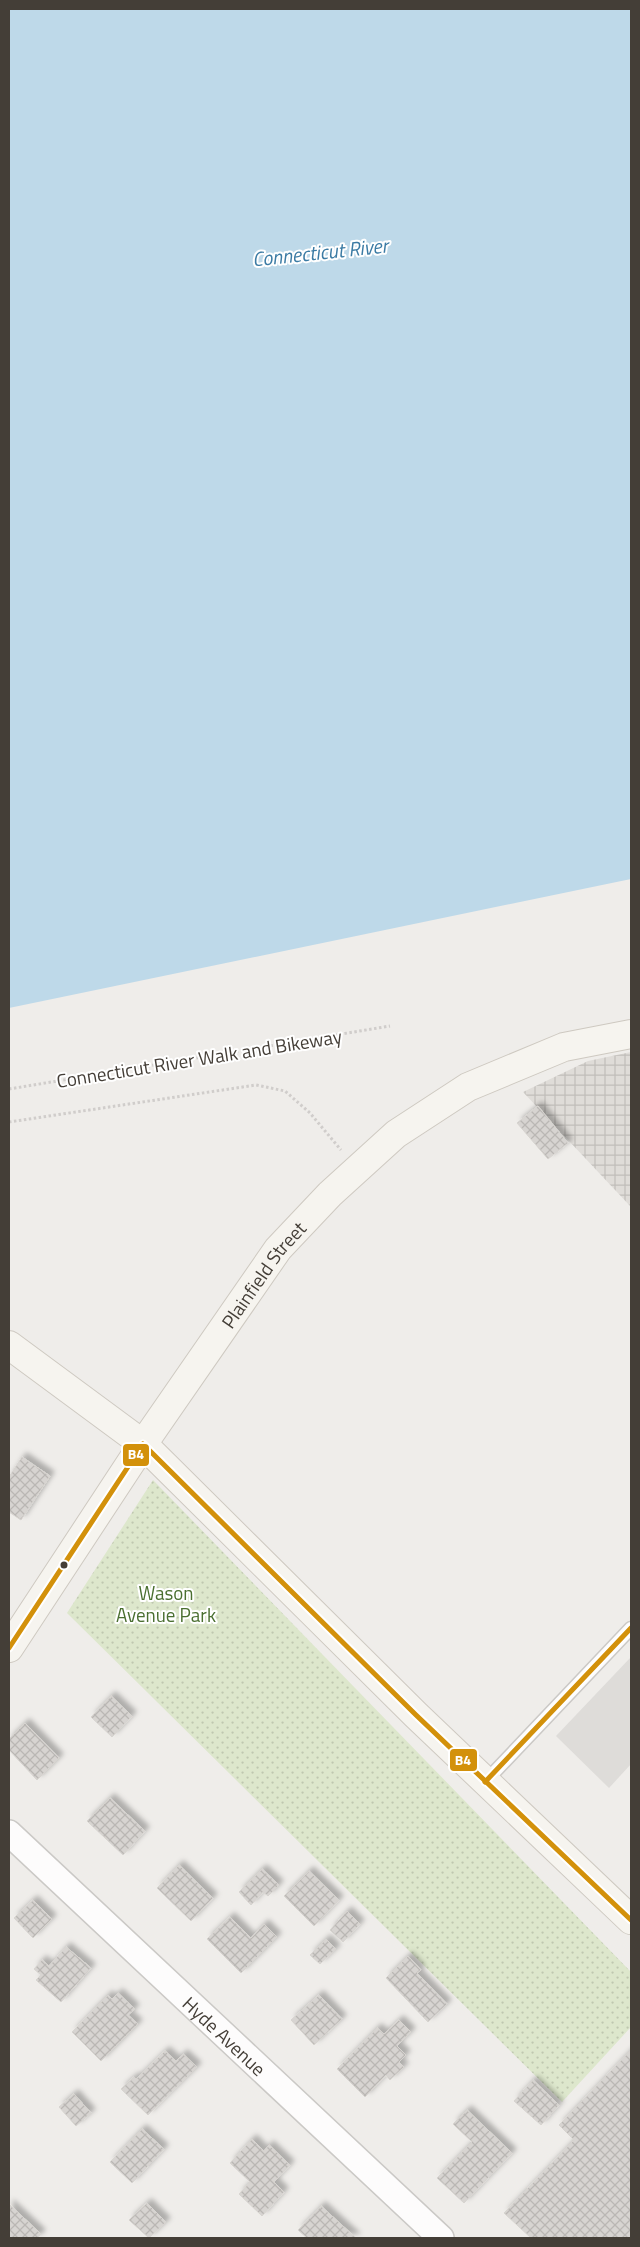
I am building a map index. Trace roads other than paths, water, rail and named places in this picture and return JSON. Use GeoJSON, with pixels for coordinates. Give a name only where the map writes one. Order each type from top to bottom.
{"type":"FeatureCollection","features":[{"type":"Feature","properties":{"kind":"street","name":"Plainfield Street"},"geometry":{"type":"LineString","coordinates":[[9,1648],[143,1444],[278,1249],[330,1194],[396,1134],[468,1087],[564,1047],[631,1034]]}},
{"type":"Feature","properties":{"kind":"street"},"geometry":{"type":"LineString","coordinates":[[9,1345],[143,1444],[485,1782],[631,1920]]}},
{"type":"Feature","properties":{"kind":"street","name":"Hyde Avenue"},"geometry":{"type":"LineString","coordinates":[[9,1833],[441,2238]]}},
{"type":"Feature","properties":{"kind":"lane"},"geometry":{"type":"LineString","coordinates":[[485,1782],[631,1628]]}},
{"type":"Feature","properties":{"kind":"water","name":"Connecticut River"},"geometry":{"type":"Polygon","coordinates":[[[9,9],[631,9],[631,879],[9,1008],[9,9]]]}},
{"type":"Feature","properties":{"kind":"park label","name":"Wason Avenue Park"},"geometry":{"type":"Point","coordinates":[166,1603]}}]}
